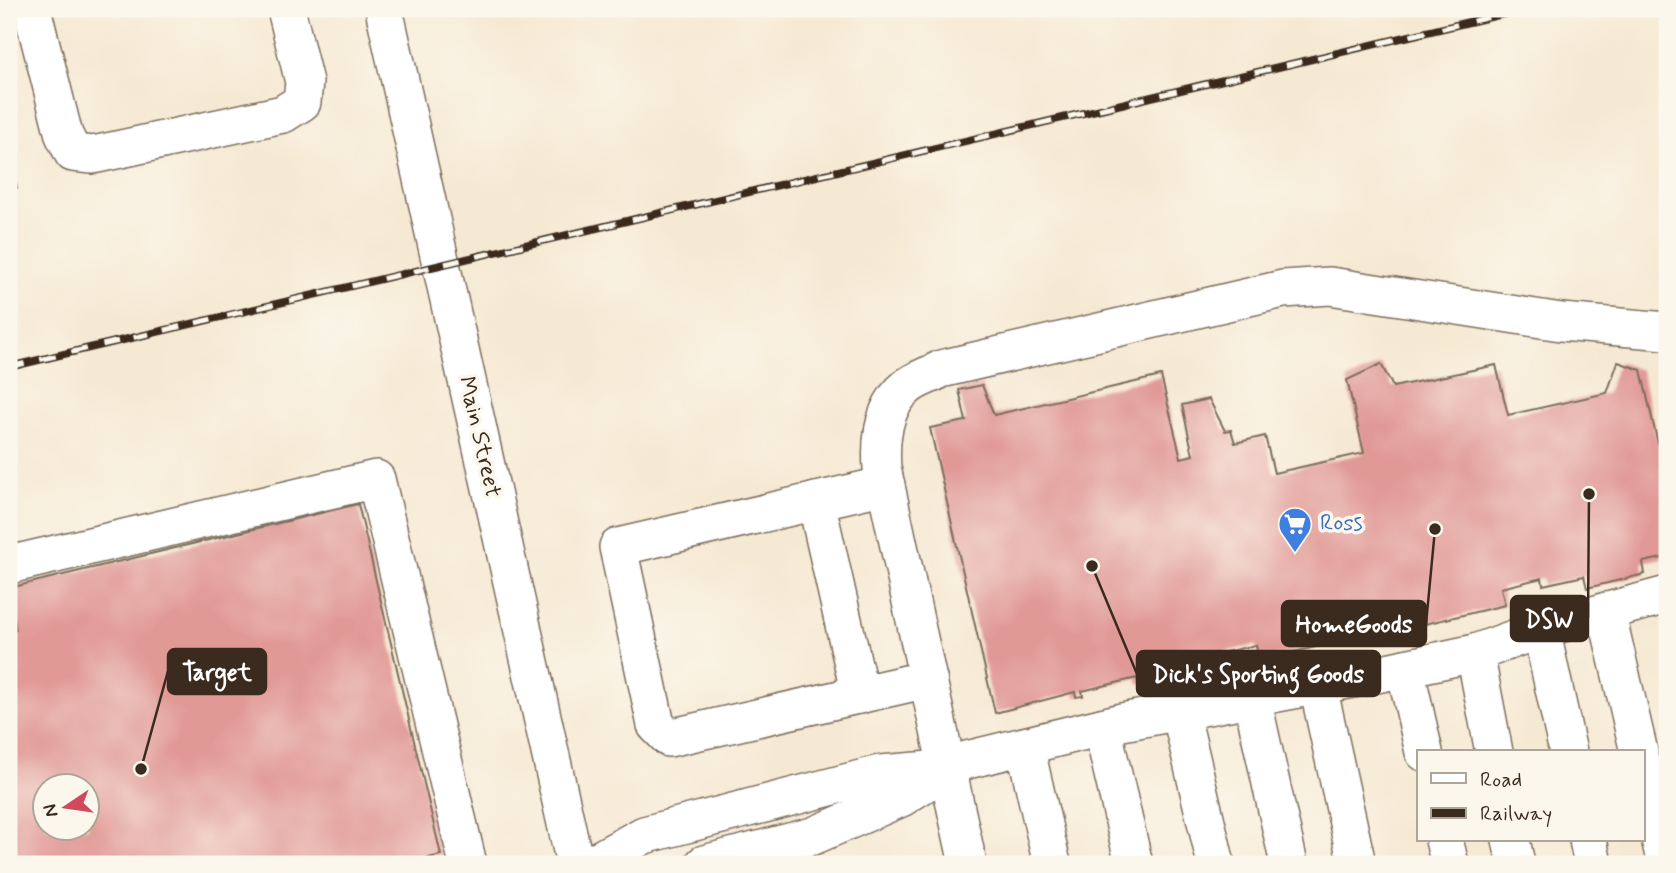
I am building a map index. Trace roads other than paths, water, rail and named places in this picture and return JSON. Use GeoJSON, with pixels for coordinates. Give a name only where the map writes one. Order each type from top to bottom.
{"type":"FeatureCollection","features":[{"type":"Feature","properties":{"kind":"street"},"geometry":{"type":"LineString","coordinates":[[32,9],[64,135],[73,153],[93,155],[283,114],[302,102],[304,82],[286,9]]}},
{"type":"Feature","properties":{"kind":"street","name":"Main Street"},"geometry":{"type":"LineString","coordinates":[[384,9],[575,864]]}},
{"type":"Feature","properties":{"kind":"street"},"geometry":{"type":"LineString","coordinates":[[969,863],[886,485],[880,445],[887,414],[906,387],[941,369],[1283,289],[1330,286],[1561,322],[1667,331]]}},
{"type":"Feature","properties":{"kind":"street"},"geometry":{"type":"LineString","coordinates":[[9,565],[376,479],[468,864]]}},
{"type":"Feature","properties":{"kind":"street"},"geometry":{"type":"LineString","coordinates":[[886,485],[618,547],[656,725],[669,738],[928,679]]}},
{"type":"Feature","properties":{"kind":"street"},"geometry":{"type":"LineString","coordinates":[[816,501],[860,695]]}},
{"type":"Feature","properties":{"kind":"street"},"geometry":{"type":"LineString","coordinates":[[704,864],[813,836],[901,798],[947,769],[967,760],[1102,727],[1475,653],[1541,629],[1667,595]]}},
{"type":"Feature","properties":{"kind":"street"},"geometry":{"type":"LineString","coordinates":[[1606,611],[1639,750]]}},
{"type":"Feature","properties":{"kind":"street"},"geometry":{"type":"LineString","coordinates":[[1541,629],[1568,750]]}},
{"type":"Feature","properties":{"kind":"street"},"geometry":{"type":"LineString","coordinates":[[1475,653],[1494,750]]}},
{"type":"Feature","properties":{"kind":"street"},"geometry":{"type":"LineString","coordinates":[[1405,668],[1424,750]]}},
{"type":"Feature","properties":{"kind":"street"},"geometry":{"type":"LineString","coordinates":[[1318,686],[1357,864]]}},
{"type":"Feature","properties":{"kind":"street"},"geometry":{"type":"LineString","coordinates":[[1252,698],[1289,864]]}},
{"type":"Feature","properties":{"kind":"street"},"geometry":{"type":"LineString","coordinates":[[1180,711],[1216,864]]}},
{"type":"Feature","properties":{"kind":"street"},"geometry":{"type":"LineString","coordinates":[[1102,727],[1134,864]]}},
{"type":"Feature","properties":{"kind":"street"},"geometry":{"type":"LineString","coordinates":[[1025,746],[1052,864]]}},
{"type":"Feature","properties":{"kind":"street"},"geometry":{"type":"LineString","coordinates":[[591,864],[644,835],[880,774],[947,769]]}},
{"type":"Feature","properties":{"kind":"street"},"geometry":{"type":"LineString","coordinates":[[1644,770],[1666,864]]}},
{"type":"Feature","properties":{"kind":"street"},"geometry":{"type":"LineString","coordinates":[[1444,842],[1450,864]]}},
{"type":"Feature","properties":{"kind":"street"},"geometry":{"type":"LineString","coordinates":[[1511,842],[1516,864]]}},
{"type":"Feature","properties":{"kind":"street"},"geometry":{"type":"LineString","coordinates":[[1588,842],[1593,864]]}},
{"type":"Feature","properties":{"kind":"railway"},"geometry":{"type":"LineString","coordinates":[[9,367],[1524,9]]}},
{"type":"Feature","properties":{"kind":"place","name":"DSW"},"geometry":{"type":"Point","coordinates":[1589,494]}},
{"type":"Feature","properties":{"kind":"place","name":"HomeGoods"},"geometry":{"type":"Point","coordinates":[1435,529]}},
{"type":"Feature","properties":{"kind":"place","name":"Ross"},"geometry":{"type":"Point","coordinates":[1295,554]}},
{"type":"Feature","properties":{"kind":"place","name":"Dick's Sporting Goods"},"geometry":{"type":"Point","coordinates":[1092,566]}},
{"type":"Feature","properties":{"kind":"place","name":"Target"},"geometry":{"type":"Point","coordinates":[141,769]}}]}
